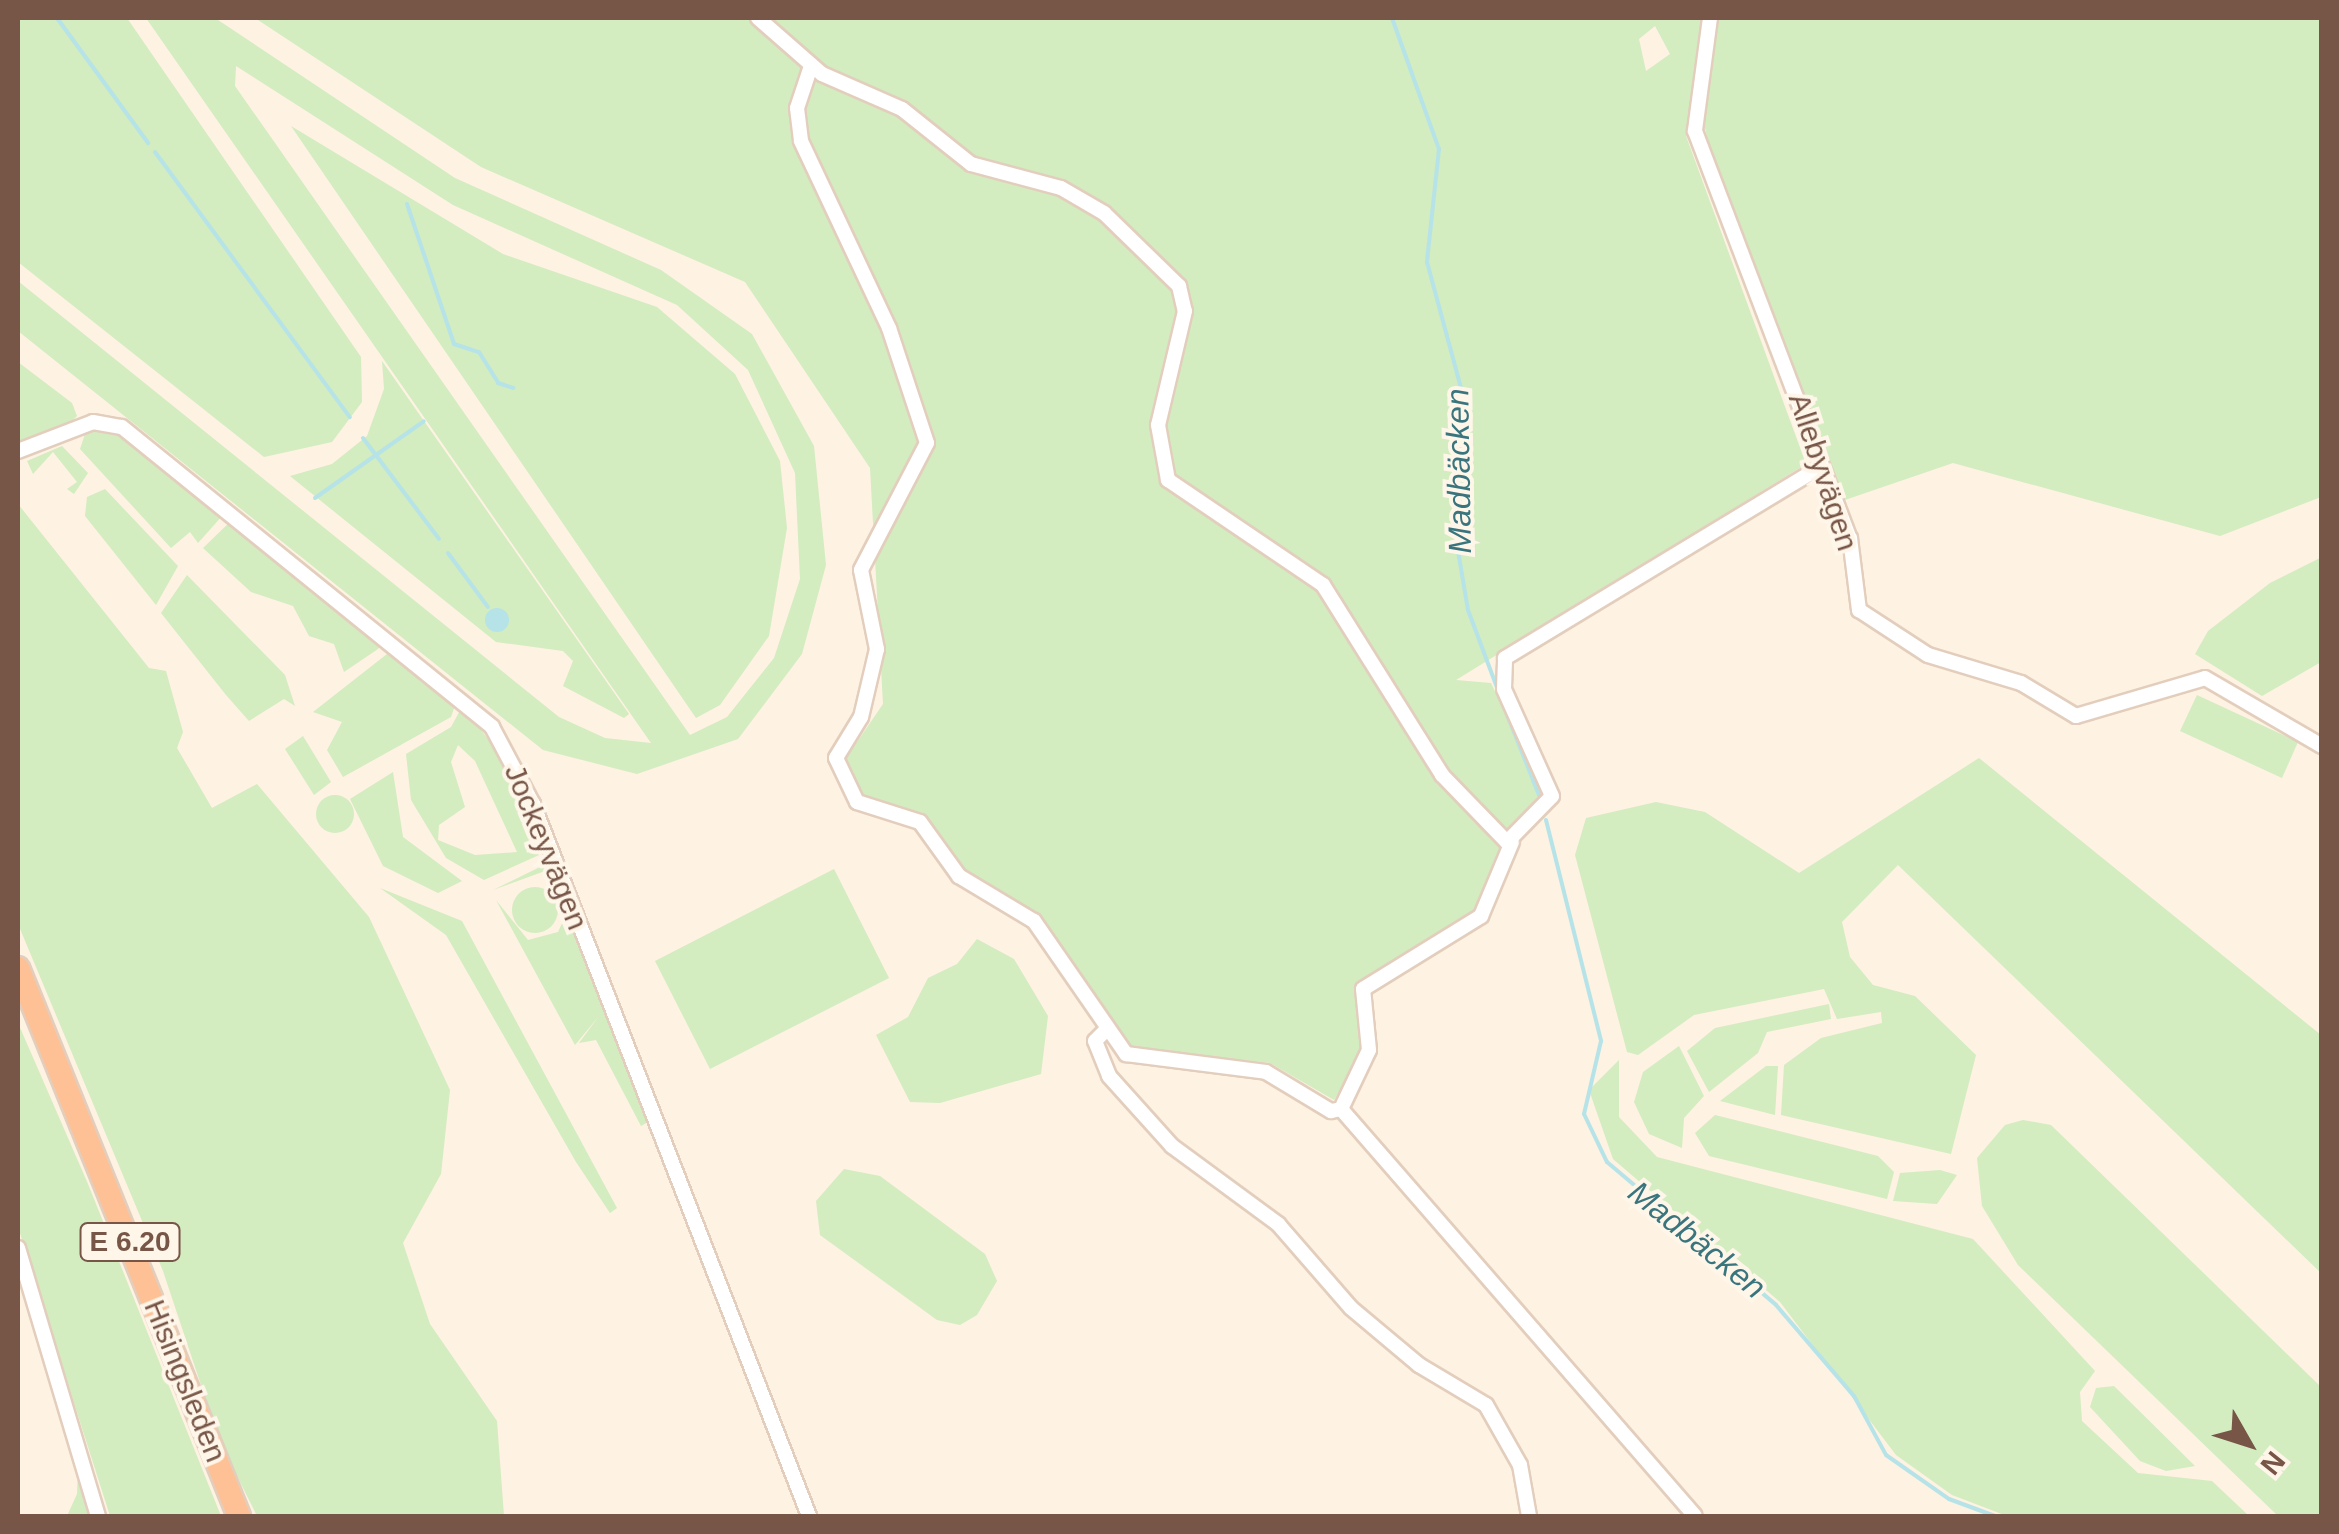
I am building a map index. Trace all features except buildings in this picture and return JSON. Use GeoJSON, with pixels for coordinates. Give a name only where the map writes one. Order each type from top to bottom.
{"type":"FeatureCollection","features":[{"type":"Feature","properties":{"kind":"highway","name":"Hisingsleden"},"geometry":{"type":"LineString","coordinates":[[18,968],[239,1516]]}},
{"type":"Feature","properties":{"kind":"street"},"geometry":{"type":"LineString","coordinates":[[758,18],[811,66],[902,109],[986,172],[1046,183],[1104,213],[1180,286],[1184,311],[1158,424],[1168,480],[1324,585],[1442,775],[1494,834],[1512,842]]}},
{"type":"Feature","properties":{"kind":"street","name":"Allebyvägen"},"geometry":{"type":"LineString","coordinates":[[1710,18],[1694,131],[1850,538],[1859,610],[1904,643],[2021,683],[2076,716],[2205,678],[2322,746]]}},
{"type":"Feature","properties":{"kind":"street"},"geometry":{"type":"LineString","coordinates":[[811,66],[797,108],[802,141],[889,328],[928,443],[861,570],[877,649],[861,717],[840,744],[839,774],[857,802],[920,822],[959,876],[1034,921],[1105,1031],[1138,1059],[1266,1072],[1322,1110],[1341,1110],[1695,1516]]}},
{"type":"Feature","properties":{"kind":"street","name":"Jockeyvägen"},"geometry":{"type":"LineString","coordinates":[[18,451],[93,422],[122,427],[492,727],[533,804],[809,1516]]}},
{"type":"Feature","properties":{"kind":"street"},"geometry":{"type":"LineString","coordinates":[[1341,1110],[1370,1050],[1363,989],[1481,916],[1512,842],[1552,796],[1504,689],[1505,658],[1820,468]]}},
{"type":"Feature","properties":{"kind":"street"},"geometry":{"type":"LineString","coordinates":[[1105,1031],[1095,1040],[1109,1076],[1172,1146],[1301,1244],[1380,1332],[1486,1405],[1520,1465],[1529,1516]]}},
{"type":"Feature","properties":{"kind":"street"},"geometry":{"type":"LineString","coordinates":[[18,1248],[98,1516]]}},
{"type":"Feature","properties":{"kind":"green space"},"geometry":{"type":"Polygon","coordinates":[[[18,18],[127,18],[361,357],[362,402],[332,442],[264,457],[18,262],[18,18]]]}},
{"type":"Feature","properties":{"kind":"green space"},"geometry":{"type":"Polygon","coordinates":[[[146,18],[215,18],[455,178],[661,270],[752,334],[814,446],[826,565],[802,654],[738,739],[637,774],[543,750],[18,331],[18,281],[559,717],[605,738],[651,743],[146,18]],[[236,66],[235,86],[690,735],[727,717],[774,658],[800,579],[795,473],[748,370],[677,305],[453,205],[236,66]]]}},
{"type":"Feature","properties":{"kind":"green space"},"geometry":{"type":"Polygon","coordinates":[[[255,18],[1702,18],[1686,136],[1806,464],[1456,680],[1491,683],[1546,798],[1503,850],[1490,900],[1356,988],[1363,1051],[1334,1100],[1270,1063],[1135,1048],[1115,1033],[1047,923],[964,875],[927,818],[861,797],[842,764],[883,704],[870,468],[745,282],[481,167],[255,18]],[[1655,26],[1639,39],[1646,71],[1670,54],[1655,26]]]}},
{"type":"Feature","properties":{"kind":"green space"},"geometry":{"type":"Polygon","coordinates":[[[1716,18],[2321,18],[2321,497],[2220,536],[1953,463],[1839,502],[1713,165],[1700,105],[1716,18]]]}},
{"type":"Feature","properties":{"kind":"green space"},"geometry":{"type":"Polygon","coordinates":[[[291,126],[503,254],[657,307],[735,374],[780,461],[787,528],[769,636],[720,705],[696,718],[291,126]]]}},
{"type":"Feature","properties":{"kind":"green space"},"geometry":{"type":"Polygon","coordinates":[[[382,361],[629,714],[624,718],[563,686],[573,661],[563,651],[496,642],[290,476],[332,464],[367,436],[384,389],[382,361]]]}},
{"type":"Feature","properties":{"kind":"green space"},"geometry":{"type":"Polygon","coordinates":[[[18,362],[72,403],[77,416],[66,427],[18,443],[18,362]]]}},
{"type":"Feature","properties":{"kind":"green space"},"geometry":{"type":"Polygon","coordinates":[[[87,428],[119,429],[223,515],[198,543],[190,532],[171,548],[80,449],[87,428]]]}},
{"type":"Feature","properties":{"kind":"green space"},"geometry":{"type":"Polygon","coordinates":[[[62,446],[88,473],[74,494],[67,489],[77,482],[53,452],[33,474],[27,461],[62,446]]]}},
{"type":"Feature","properties":{"kind":"green space"},"geometry":{"type":"Polygon","coordinates":[[[105,489],[178,566],[156,605],[85,516],[87,497],[105,489]]]}},
{"type":"Feature","properties":{"kind":"green space"},"geometry":{"type":"Polygon","coordinates":[[[18,504],[149,668],[166,671],[183,732],[177,748],[212,808],[257,784],[369,917],[450,1090],[441,1174],[403,1243],[430,1324],[497,1421],[504,1516],[257,1516],[220,1442],[163,1271],[18,924],[18,504]]]}},
{"type":"Feature","properties":{"kind":"green space"},"geometry":{"type":"Polygon","coordinates":[[[232,520],[382,644],[378,649],[344,672],[334,644],[309,636],[293,606],[251,592],[203,548],[232,520]]]}},
{"type":"Feature","properties":{"kind":"green space"},"geometry":{"type":"Polygon","coordinates":[[[2322,557],[2321,662],[2262,696],[2195,654],[2208,631],[2270,583],[2322,557]]]}},
{"type":"Feature","properties":{"kind":"green space"},"geometry":{"type":"Polygon","coordinates":[[[187,575],[285,675],[295,706],[284,699],[249,721],[226,695],[161,613],[187,575]]]}},
{"type":"Feature","properties":{"kind":"green space"},"geometry":{"type":"Polygon","coordinates":[[[387,654],[457,700],[451,717],[343,777],[327,750],[342,722],[313,712],[387,654]]]}},
{"type":"Feature","properties":{"kind":"green space"},"geometry":{"type":"Polygon","coordinates":[[[2197,695],[2298,742],[2282,778],[2180,731],[2197,695]]]}},
{"type":"Feature","properties":{"kind":"green space"},"geometry":{"type":"Polygon","coordinates":[[[463,705],[500,756],[539,855],[484,880],[446,858],[411,800],[406,754],[451,727],[463,705]],[[458,745],[451,762],[465,807],[439,825],[438,840],[475,855],[517,852],[475,761],[458,745]]]}},
{"type":"Feature","properties":{"kind":"green space"},"geometry":{"type":"Polygon","coordinates":[[[303,736],[331,782],[314,795],[285,749],[303,736]]]}},
{"type":"Feature","properties":{"kind":"green space"},"geometry":{"type":"Polygon","coordinates":[[[1979,758],[2321,1035],[2321,1273],[1898,865],[1842,922],[1850,957],[1873,985],[1915,996],[1976,1055],[1951,1154],[1781,1115],[1784,1065],[1821,1038],[1882,1023],[1881,1012],[1837,1019],[1824,989],[1694,1015],[1638,1055],[1627,1052],[1575,855],[1586,818],[1656,802],[1705,812],[1799,873],[1979,758]]]}},
{"type":"Feature","properties":{"kind":"green space"},"geometry":{"type":"Polygon","coordinates":[[[393,772],[403,837],[462,881],[438,893],[383,866],[350,799],[393,772]]]}},
{"type":"Feature","properties":{"kind":"green space"},"geometry":{"type":"Polygon","coordinates":[[[335,795],[348,801],[354,814],[348,827],[335,833],[322,827],[316,814],[322,801],[335,795]]]}},
{"type":"Feature","properties":{"kind":"green space"},"geometry":{"type":"Polygon","coordinates":[[[542,866],[552,873],[650,1121],[641,1126],[596,1040],[579,1043],[599,1016],[575,1045],[496,900],[528,940],[558,932],[564,919],[545,871],[493,890],[542,866]]]}},
{"type":"Feature","properties":{"kind":"green space"},"geometry":{"type":"Polygon","coordinates":[[[834,869],[889,978],[710,1069],[655,961],[834,869]]]}},
{"type":"Feature","properties":{"kind":"green space"},"geometry":{"type":"Polygon","coordinates":[[[535,887],[551,894],[558,910],[551,926],[535,933],[519,926],[512,910],[519,894],[535,887]]]}},
{"type":"Feature","properties":{"kind":"green space"},"geometry":{"type":"Polygon","coordinates":[[[380,888],[462,921],[617,1208],[610,1213],[576,1162],[446,935],[380,888]]]}},
{"type":"Feature","properties":{"kind":"green space"},"geometry":{"type":"Polygon","coordinates":[[[977,939],[1014,959],[1048,1016],[1041,1074],[940,1103],[910,1102],[876,1035],[908,1017],[928,978],[957,964],[977,939]]]}},
{"type":"Feature","properties":{"kind":"green space"},"geometry":{"type":"Polygon","coordinates":[[[1829,1004],[1831,1019],[1767,1032],[1758,1053],[1709,1092],[1687,1051],[1715,1028],[1829,1004]]]}},
{"type":"Feature","properties":{"kind":"green space"},"geometry":{"type":"Polygon","coordinates":[[[18,1023],[88,1184],[221,1516],[110,1516],[18,1227],[18,1023]]]}},
{"type":"Feature","properties":{"kind":"green space"},"geometry":{"type":"Polygon","coordinates":[[[1679,1046],[1704,1096],[1684,1118],[1682,1148],[1649,1134],[1634,1102],[1643,1072],[1679,1046]]]}},
{"type":"Feature","properties":{"kind":"green space"},"geometry":{"type":"Polygon","coordinates":[[[1619,1060],[1619,1117],[1657,1157],[1973,1239],[2095,1371],[2080,1392],[2082,1421],[2138,1473],[2212,1481],[2249,1516],[2007,1516],[1952,1495],[1896,1455],[1780,1302],[1613,1159],[1589,1090],[1619,1060]]]}},
{"type":"Feature","properties":{"kind":"green space"},"geometry":{"type":"Polygon","coordinates":[[[1766,1066],[1778,1066],[1775,1115],[1720,1101],[1766,1066]]]}},
{"type":"Feature","properties":{"kind":"green space"},"geometry":{"type":"Polygon","coordinates":[[[1715,1115],[1878,1156],[1894,1172],[1887,1199],[1709,1156],[1695,1133],[1715,1115]]]}},
{"type":"Feature","properties":{"kind":"green space"},"geometry":{"type":"Polygon","coordinates":[[[2023,1120],[2051,1125],[2321,1387],[2321,1516],[2278,1516],[2018,1265],[1982,1206],[1977,1158],[2005,1125],[2023,1120]]]}},
{"type":"Feature","properties":{"kind":"green space"},"geometry":{"type":"Polygon","coordinates":[[[844,1169],[880,1176],[985,1254],[997,1281],[977,1315],[960,1325],[937,1320],[820,1235],[816,1201],[844,1169]]]}},
{"type":"Feature","properties":{"kind":"green space"},"geometry":{"type":"Polygon","coordinates":[[[1940,1170],[1957,1175],[1937,1204],[1893,1201],[1900,1173],[1940,1170]]]}},
{"type":"Feature","properties":{"kind":"green space"},"geometry":{"type":"Polygon","coordinates":[[[2114,1386],[2195,1466],[2166,1471],[2140,1461],[2090,1407],[2096,1388],[2114,1386]]]}},
{"type":"Feature","properties":{"kind":"green space"},"geometry":{"type":"Polygon","coordinates":[[[78,1470],[89,1516],[67,1516],[77,1494],[78,1470]]]}},
{"type":"Feature","properties":{"kind":"water"},"geometry":{"type":"Polygon","coordinates":[[[497,608],[509,620],[497,632],[485,620],[497,608]]]}},
{"type":"Feature","properties":{"kind":"waterway"},"geometry":{"type":"LineString","coordinates":[[57,18],[148,143]]}},
{"type":"Feature","properties":{"kind":"waterway","name":"Madbäcken"},"geometry":{"type":"LineString","coordinates":[[1392,18],[1439,149],[1427,262],[1463,395],[1458,551],[1468,610],[1499,693]]}},
{"type":"Feature","properties":{"kind":"waterway"},"geometry":{"type":"LineString","coordinates":[[155,152],[350,417]]}},
{"type":"Feature","properties":{"kind":"waterway"},"geometry":{"type":"LineString","coordinates":[[407,204],[454,344],[479,352],[498,383],[513,388]]}},
{"type":"Feature","properties":{"kind":"waterway"},"geometry":{"type":"LineString","coordinates":[[315,498],[424,421]]}},
{"type":"Feature","properties":{"kind":"waterway"},"geometry":{"type":"LineString","coordinates":[[363,438],[439,539]]}},
{"type":"Feature","properties":{"kind":"waterway"},"geometry":{"type":"LineString","coordinates":[[448,553],[488,607]]}},
{"type":"Feature","properties":{"kind":"waterway","name":"Madbäcken"},"geometry":{"type":"LineString","coordinates":[[1502,702],[1541,800]]}},
{"type":"Feature","properties":{"kind":"waterway","name":"Madbäcken"},"geometry":{"type":"LineString","coordinates":[[1546,820],[1601,1041],[1584,1114],[1607,1162],[1776,1305],[1854,1396],[1886,1455],[1949,1499],[1995,1516]]}}]}
